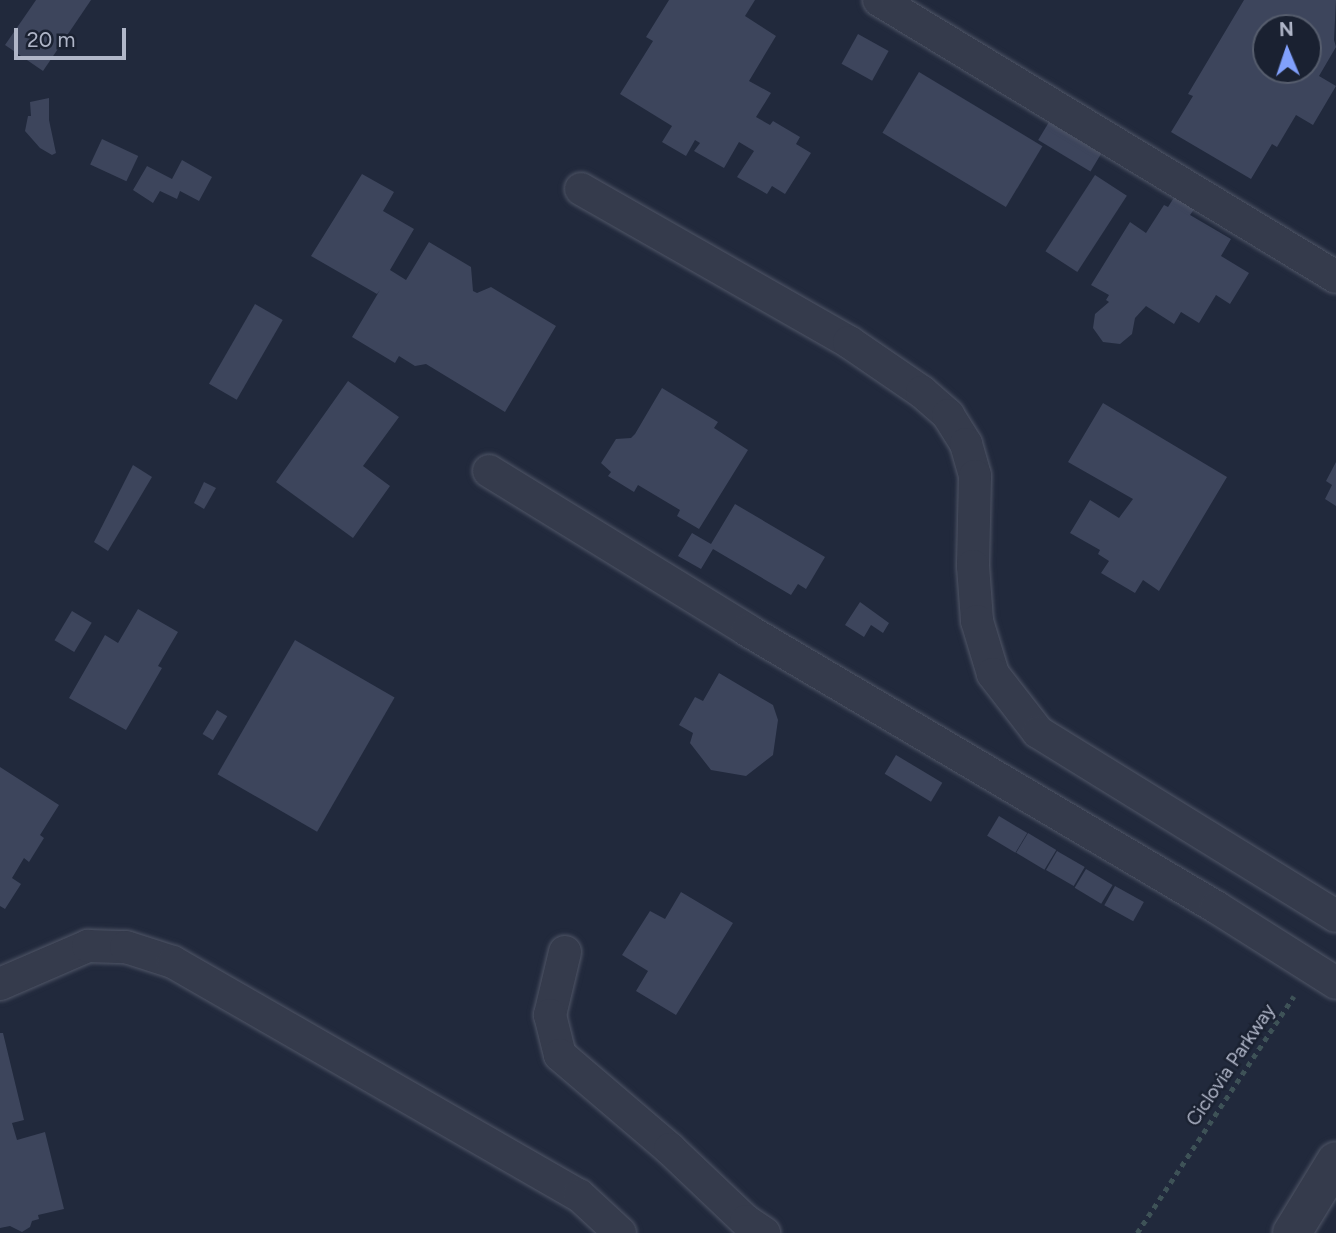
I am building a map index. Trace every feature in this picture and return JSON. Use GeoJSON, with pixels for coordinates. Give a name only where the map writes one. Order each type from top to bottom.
{"type":"FeatureCollection","features":[{"type":"Feature","properties":{"kind":"street"},"geometry":{"type":"LineString","coordinates":[[879,0],[1336,277]]}},
{"type":"Feature","properties":{"kind":"street"},"geometry":{"type":"LineString","coordinates":[[581,190],[849,342],[922,392],[948,415],[966,444],[975,476],[973,566],[977,621],[993,674],[1038,732],[1336,916]]}},
{"type":"Feature","properties":{"kind":"street"},"geometry":{"type":"LineString","coordinates":[[489,471],[747,630],[1325,975]]}},
{"type":"Feature","properties":{"kind":"street"},"geometry":{"type":"LineString","coordinates":[[0,984],[88,946],[126,947],[173,962],[579,1195],[620,1233]]}},
{"type":"Feature","properties":{"kind":"street"},"geometry":{"type":"LineString","coordinates":[[565,953],[550,1015],[560,1055],[670,1149],[746,1221],[764,1233]]}},
{"type":"Feature","properties":{"kind":"street"},"geometry":{"type":"LineString","coordinates":[[1292,1233],[1336,1161]]}},
{"type":"Feature","properties":{"kind":"path","name":"Ciclovia Parkway"},"geometry":{"type":"LineString","coordinates":[[1137,1233],[1325,975]]}},
{"type":"Feature","properties":{"kind":"building"},"geometry":{"type":"Polygon","coordinates":[[[36,0],[91,0],[43,71],[5,45],[36,0]]]}},
{"type":"Feature","properties":{"kind":"building"},"geometry":{"type":"Polygon","coordinates":[[[669,0],[755,0],[745,16],[776,36],[749,81],[771,93],[756,117],[770,125],[773,121],[800,137],[796,144],[811,153],[785,194],[772,186],[767,194],[737,177],[754,151],[739,142],[724,168],[694,151],[700,143],[695,140],[686,156],[662,142],[672,126],[620,94],[653,41],[646,37],[669,0]]]}},
{"type":"Feature","properties":{"kind":"building"},"geometry":{"type":"Polygon","coordinates":[[[1244,0],[1336,0],[1336,47],[1322,71],[1322,14],[1252,14],[1252,84],[1322,84],[1322,78],[1336,86],[1313,125],[1296,115],[1277,147],[1272,144],[1251,179],[1171,132],[1193,96],[1188,94],[1244,0]]]}},
{"type":"Feature","properties":{"kind":"building"},"geometry":{"type":"Polygon","coordinates":[[[858,34],[889,51],[872,81],[842,64],[858,34]]]}},
{"type":"Feature","properties":{"kind":"building"},"geometry":{"type":"Polygon","coordinates":[[[919,72],[1042,146],[1006,207],[882,133],[919,72]]]}},
{"type":"Feature","properties":{"kind":"building"},"geometry":{"type":"Polygon","coordinates":[[[49,98],[49,120],[56,153],[52,155],[40,148],[25,131],[28,116],[31,116],[30,102],[49,98]]]}},
{"type":"Feature","properties":{"kind":"building"},"geometry":{"type":"Polygon","coordinates":[[[1049,122],[1101,153],[1090,171],[1038,140],[1049,122]]]}},
{"type":"Feature","properties":{"kind":"building"},"geometry":{"type":"Polygon","coordinates":[[[102,139],[138,156],[126,181],[90,164],[102,139]]]}},
{"type":"Feature","properties":{"kind":"building"},"geometry":{"type":"Polygon","coordinates":[[[182,160],[212,177],[199,201],[180,191],[177,199],[160,191],[153,203],[133,190],[147,166],[172,179],[182,160]]]}},
{"type":"Feature","properties":{"kind":"building"},"geometry":{"type":"Polygon","coordinates":[[[362,174],[394,192],[383,211],[414,229],[390,270],[406,280],[429,242],[471,267],[473,291],[477,293],[491,287],[556,326],[505,412],[426,364],[415,366],[399,356],[395,363],[352,337],[380,290],[377,294],[311,256],[362,174]]]}},
{"type":"Feature","properties":{"kind":"building"},"geometry":{"type":"Polygon","coordinates":[[[1095,175],[1127,196],[1077,272],[1045,251],[1095,175]]]}},
{"type":"Feature","properties":{"kind":"building"},"geometry":{"type":"Polygon","coordinates":[[[1175,196],[1195,208],[1190,215],[1231,239],[1221,256],[1249,273],[1230,304],[1216,295],[1199,323],[1181,312],[1174,324],[1146,306],[1135,318],[1132,334],[1120,344],[1103,342],[1093,328],[1095,314],[1109,302],[1106,300],[1109,295],[1091,285],[1130,222],[1146,233],[1164,205],[1168,207],[1175,196]]]}},
{"type":"Feature","properties":{"kind":"building"},"geometry":{"type":"Polygon","coordinates":[[[255,304],[283,320],[237,400],[209,384],[255,304]]]}},
{"type":"Feature","properties":{"kind":"building"},"geometry":{"type":"Polygon","coordinates":[[[348,381],[399,417],[363,466],[390,486],[353,538],[276,482],[348,381]]]}},
{"type":"Feature","properties":{"kind":"building"},"geometry":{"type":"Polygon","coordinates":[[[662,388],[718,422],[714,428],[748,450],[699,529],[677,516],[680,510],[638,485],[634,492],[608,476],[611,472],[601,463],[616,439],[631,438],[635,434],[662,388]]]}},
{"type":"Feature","properties":{"kind":"building"},"geometry":{"type":"Polygon","coordinates":[[[1103,403],[1227,477],[1159,591],[1143,580],[1135,593],[1101,573],[1109,561],[1098,554],[1100,550],[1070,533],[1090,500],[1119,518],[1133,499],[1068,462],[1103,403]]]}},
{"type":"Feature","properties":{"kind":"building"},"geometry":{"type":"Polygon","coordinates":[[[1336,462],[1336,506],[1325,499],[1332,485],[1326,481],[1336,462]]]}},
{"type":"Feature","properties":{"kind":"building"},"geometry":{"type":"Polygon","coordinates":[[[133,465],[152,477],[108,551],[94,542],[133,465]]]}},
{"type":"Feature","properties":{"kind":"building"},"geometry":{"type":"Polygon","coordinates":[[[204,482],[216,488],[204,509],[194,503],[204,482]]]}},
{"type":"Feature","properties":{"kind":"building"},"geometry":{"type":"Polygon","coordinates":[[[735,504],[825,557],[806,589],[798,584],[791,595],[713,549],[701,569],[678,556],[692,533],[711,544],[735,504]]]}},
{"type":"Feature","properties":{"kind":"building"},"geometry":{"type":"Polygon","coordinates":[[[860,602],[889,623],[883,633],[871,625],[864,637],[845,625],[860,602]]]}},
{"type":"Feature","properties":{"kind":"building"},"geometry":{"type":"Polygon","coordinates":[[[138,609],[178,632],[158,666],[162,668],[126,730],[69,698],[105,635],[118,643],[138,609]]]}},
{"type":"Feature","properties":{"kind":"building"},"geometry":{"type":"Polygon","coordinates":[[[72,611],[92,623],[74,652],[54,640],[72,611]]]}},
{"type":"Feature","properties":{"kind":"building"},"geometry":{"type":"Polygon","coordinates":[[[295,640],[395,698],[317,832],[217,774],[295,640]]]}},
{"type":"Feature","properties":{"kind":"building"},"geometry":{"type":"Polygon","coordinates":[[[719,673],[773,705],[778,720],[773,755],[746,776],[711,770],[690,743],[693,733],[679,725],[695,697],[703,701],[719,673]]]}},
{"type":"Feature","properties":{"kind":"building"},"geometry":{"type":"Polygon","coordinates":[[[217,710],[227,716],[213,740],[203,734],[217,710]]]}},
{"type":"Feature","properties":{"kind":"building"},"geometry":{"type":"Polygon","coordinates":[[[896,755],[942,783],[931,802],[885,774],[896,755]]]}},
{"type":"Feature","properties":{"kind":"building"},"geometry":{"type":"Polygon","coordinates":[[[0,767],[59,805],[40,835],[44,838],[29,862],[24,858],[12,878],[21,884],[5,909],[0,906],[0,767]]]}},
{"type":"Feature","properties":{"kind":"building"},"geometry":{"type":"Polygon","coordinates":[[[999,816],[1027,833],[1015,853],[987,836],[999,816]]]}},
{"type":"Feature","properties":{"kind":"building"},"geometry":{"type":"Polygon","coordinates":[[[1028,833],[1056,850],[1044,870],[1016,853],[1028,833]]]}},
{"type":"Feature","properties":{"kind":"building"},"geometry":{"type":"Polygon","coordinates":[[[1057,851],[1085,867],[1074,886],[1046,870],[1057,851]]]}},
{"type":"Feature","properties":{"kind":"building"},"geometry":{"type":"Polygon","coordinates":[[[1086,869],[1113,885],[1101,904],[1075,888],[1086,869]]]}},
{"type":"Feature","properties":{"kind":"building"},"geometry":{"type":"Polygon","coordinates":[[[1115,886],[1144,902],[1133,921],[1104,905],[1115,886]]]}},
{"type":"Feature","properties":{"kind":"building"},"geometry":{"type":"Polygon","coordinates":[[[681,892],[733,923],[676,1015],[636,991],[648,971],[622,955],[650,911],[665,919],[681,892]]]}},
{"type":"Feature","properties":{"kind":"building"},"geometry":{"type":"Polygon","coordinates":[[[0,1033],[3,1033],[24,1120],[12,1123],[17,1140],[45,1132],[64,1209],[38,1215],[39,1219],[32,1221],[30,1227],[22,1232],[10,1226],[0,1228],[0,1033]]]}}]}
